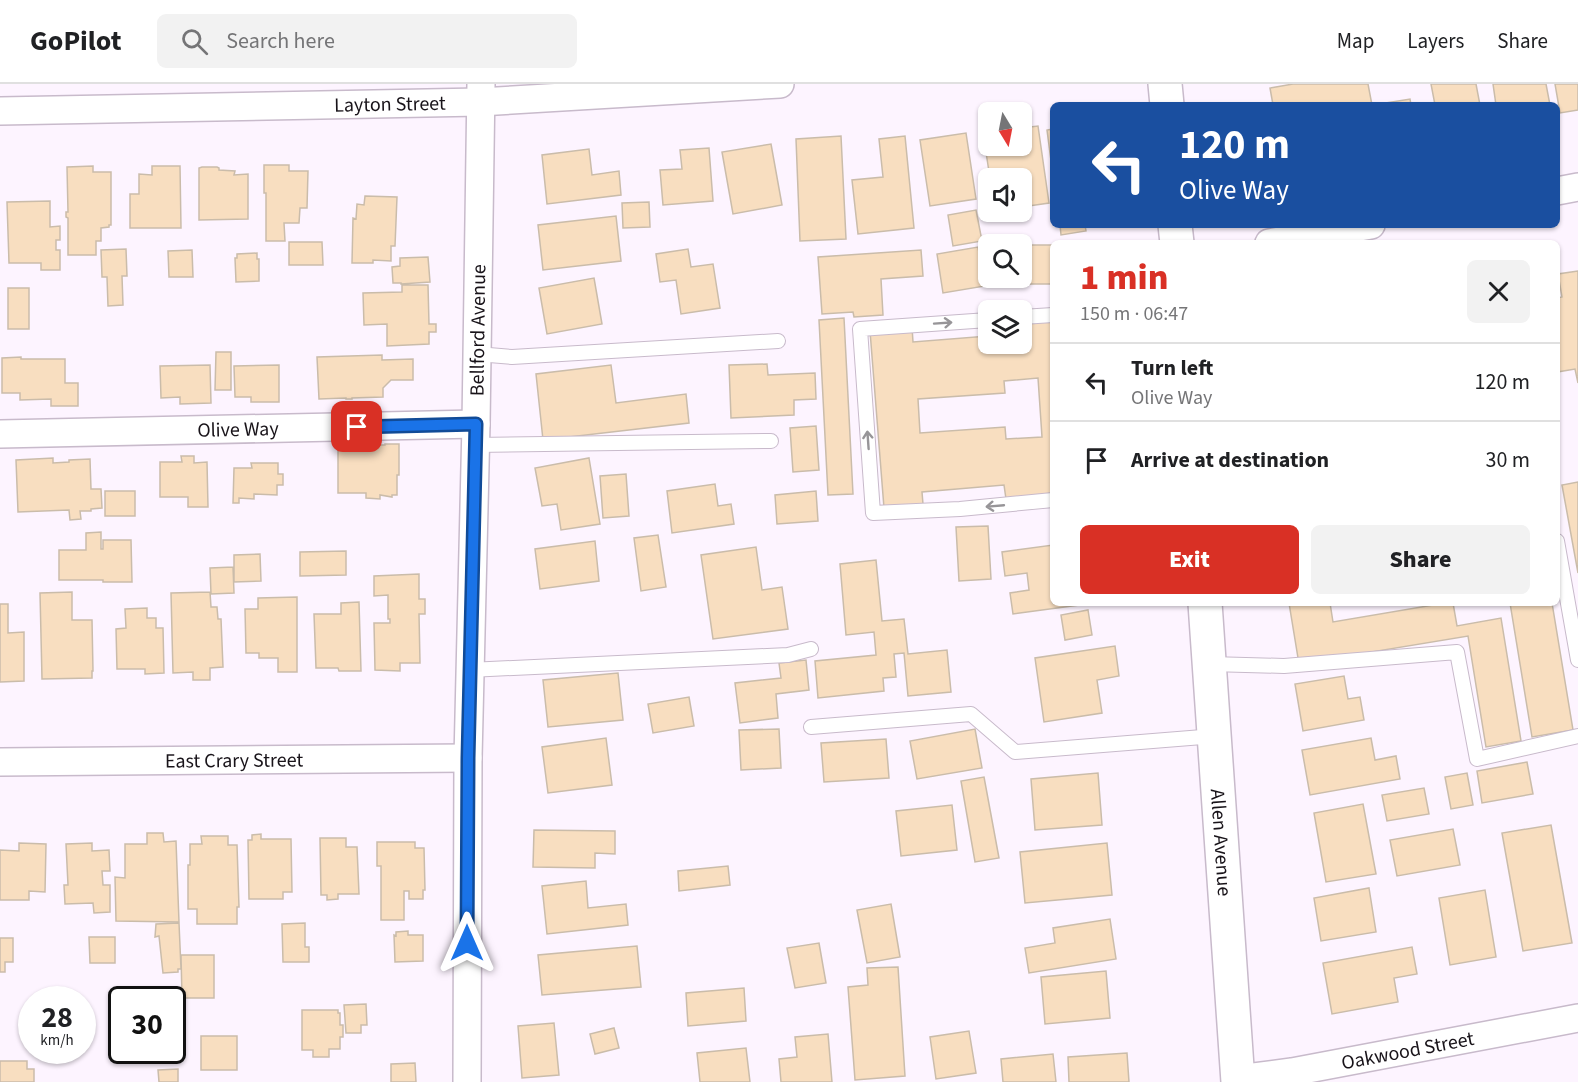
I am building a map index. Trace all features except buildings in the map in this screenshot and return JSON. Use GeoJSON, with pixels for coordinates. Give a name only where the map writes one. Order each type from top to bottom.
{"type":"FeatureCollection","features":[{"type":"Feature","properties":{"kind":"street","name":"Layton Street"},"geometry":{"type":"LineString","coordinates":[[0,111],[780,84]]}},
{"type":"Feature","properties":{"kind":"street"},"geometry":{"type":"LineString","coordinates":[[1165,84],[1167,102]]}},
{"type":"Feature","properties":{"kind":"street","name":"Bellford Avenue"},"geometry":{"type":"LineString","coordinates":[[467,1082],[468,758],[480,93]]}},
{"type":"Feature","properties":{"kind":"street"},"geometry":{"type":"LineString","coordinates":[[1560,190],[1578,187]]}},
{"type":"Feature","properties":{"kind":"street"},"geometry":{"type":"LineString","coordinates":[[1286,240],[1354,228]]}},
{"type":"Feature","properties":{"kind":"street","name":"Olive Way"},"geometry":{"type":"LineString","coordinates":[[0,434],[475,435]]}},
{"type":"Feature","properties":{"kind":"street","name":"Allen Avenue"},"geometry":{"type":"LineString","coordinates":[[1205,606],[1238,1081]]}},
{"type":"Feature","properties":{"kind":"street","name":"East Crary Street"},"geometry":{"type":"LineString","coordinates":[[0,762],[468,758]]}},
{"type":"Feature","properties":{"kind":"street","name":"Oakwood Street"},"geometry":{"type":"LineString","coordinates":[[1238,1081],[1578,1018]]}},
{"type":"Feature","properties":{"kind":"lane"},"geometry":{"type":"LineString","coordinates":[[1032,316],[1050,315]]}},
{"type":"Feature","properties":{"kind":"lane"},"geometry":{"type":"LineString","coordinates":[[978,321],[860,329],[873,513],[1050,501]]}},
{"type":"Feature","properties":{"kind":"lane"},"geometry":{"type":"LineString","coordinates":[[477,354],[512,357],[778,341]]}},
{"type":"Feature","properties":{"kind":"lane"},"geometry":{"type":"LineString","coordinates":[[475,435],[771,441]]}},
{"type":"Feature","properties":{"kind":"lane"},"geometry":{"type":"LineString","coordinates":[[1560,558],[1578,660]]}},
{"type":"Feature","properties":{"kind":"lane"},"geometry":{"type":"LineString","coordinates":[[470,670],[788,655],[811,649]]}},
{"type":"Feature","properties":{"kind":"lane"},"geometry":{"type":"LineString","coordinates":[[1210,664],[1284,666],[1457,652],[1477,759],[1578,736]]}},
{"type":"Feature","properties":{"kind":"lane"},"geometry":{"type":"LineString","coordinates":[[811,727],[971,714],[1015,752],[1215,736]]}},
{"type":"Feature","properties":{"kind":"route"},"geometry":{"type":"LineString","coordinates":[[357,427],[476,424],[468,758],[467,943]]}}]}
